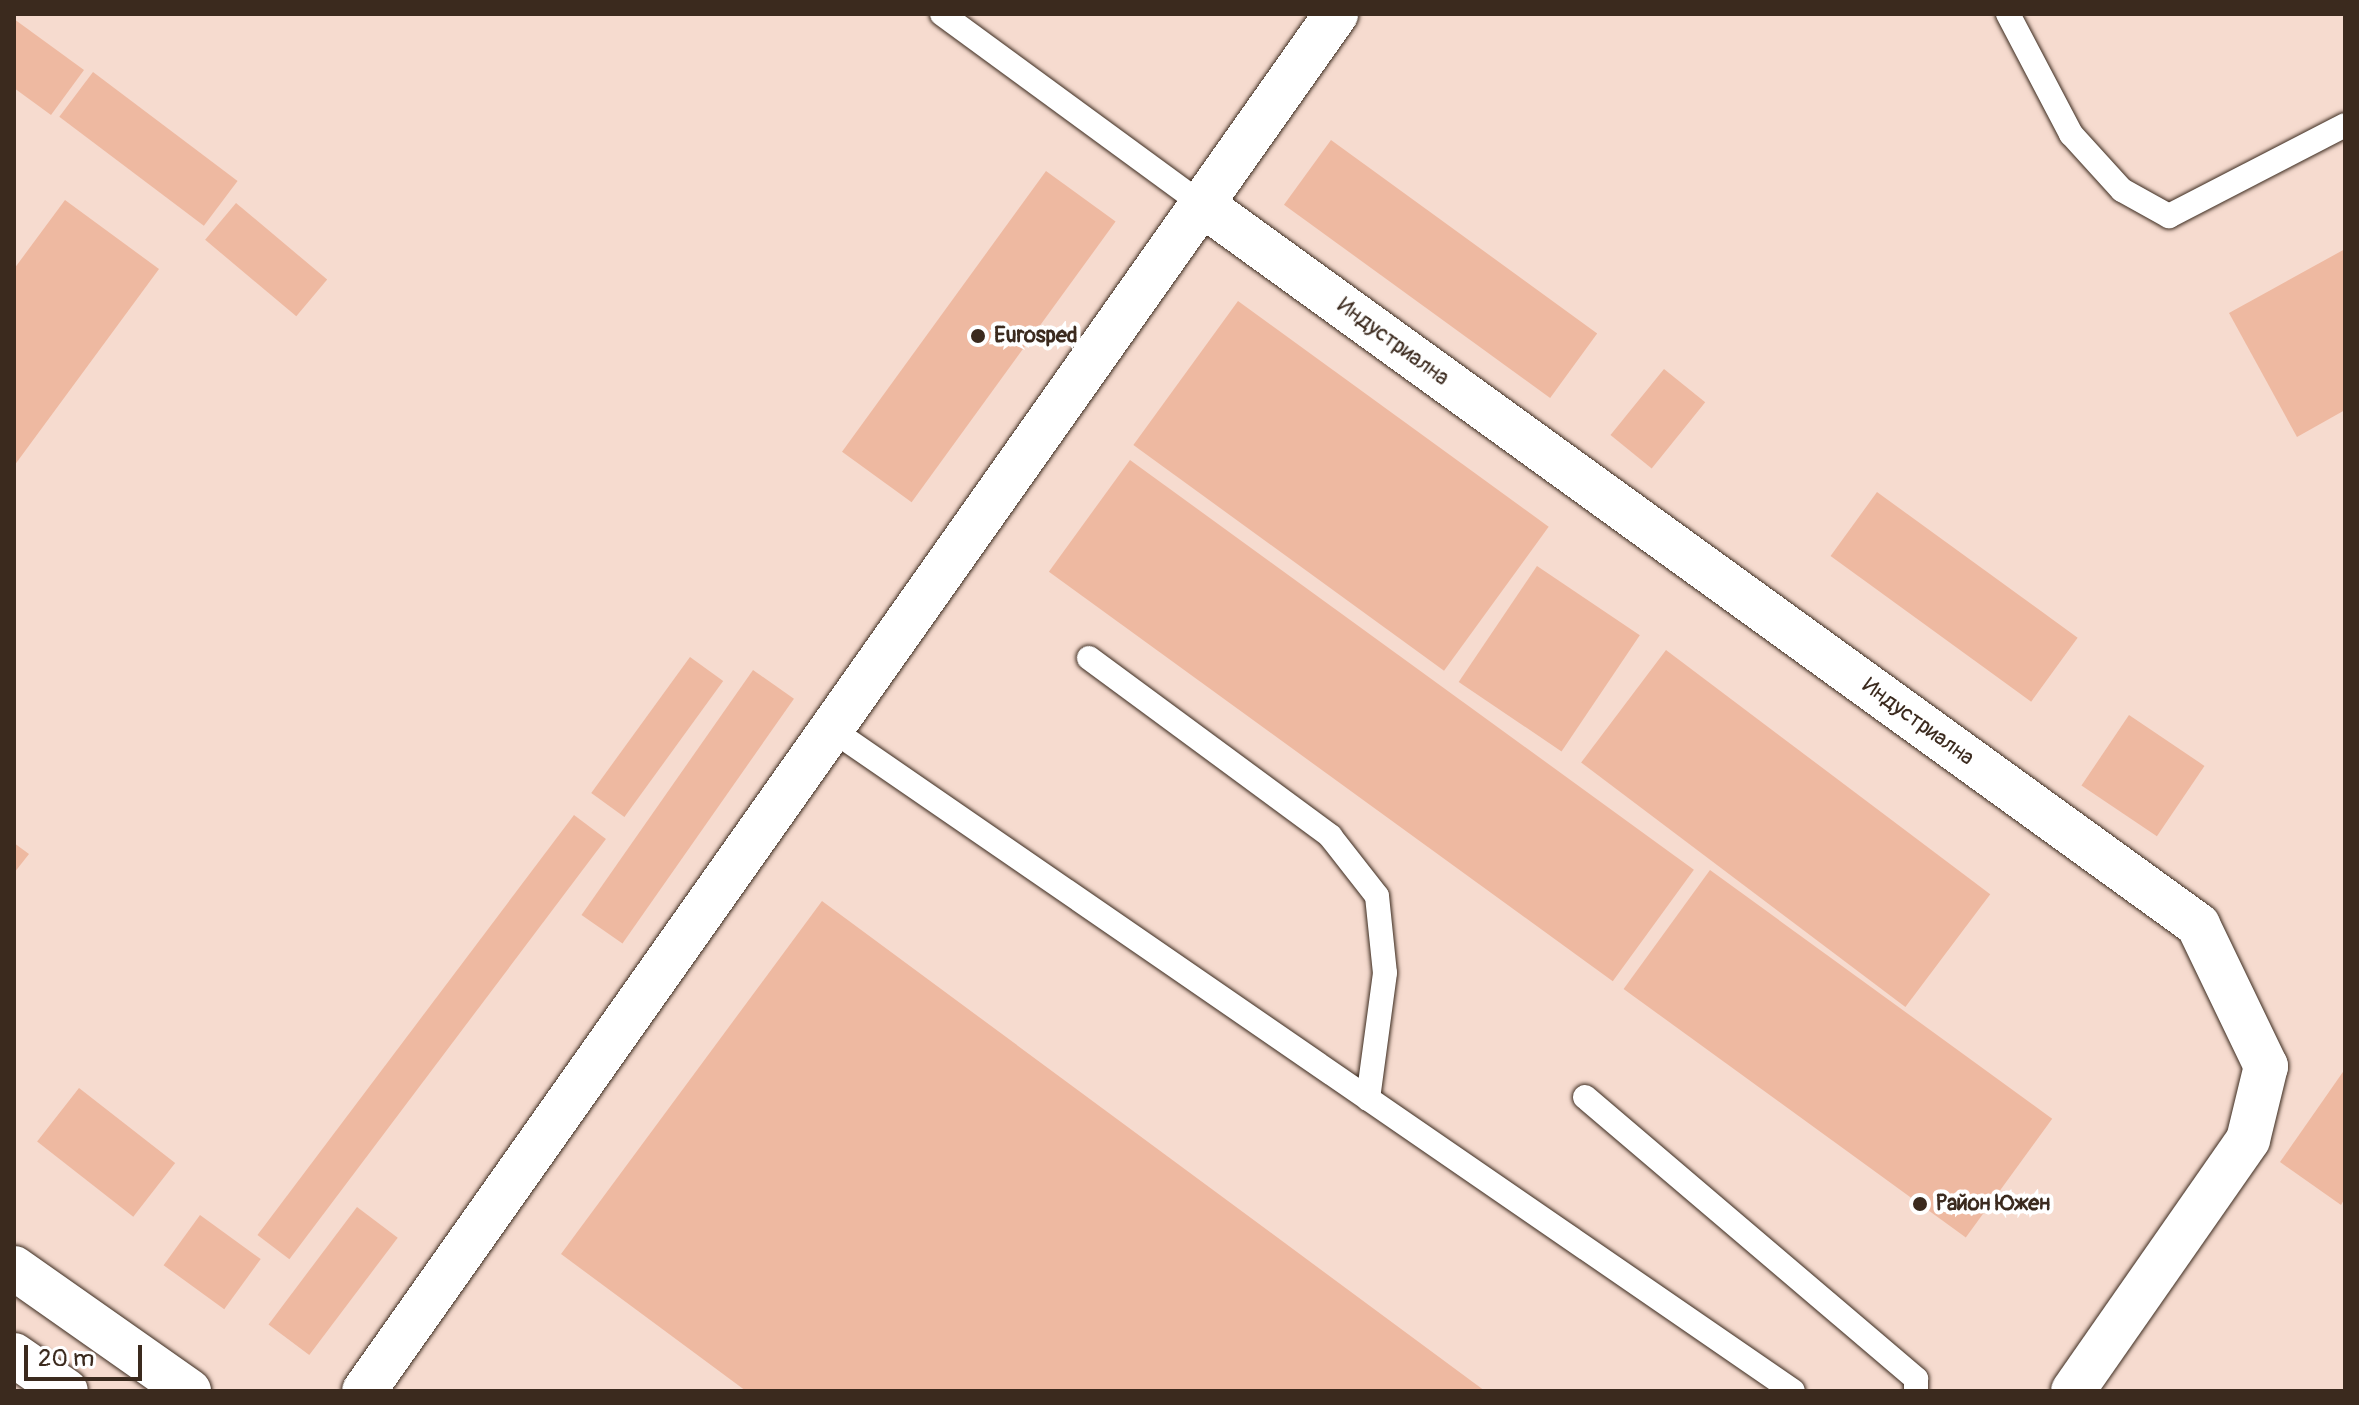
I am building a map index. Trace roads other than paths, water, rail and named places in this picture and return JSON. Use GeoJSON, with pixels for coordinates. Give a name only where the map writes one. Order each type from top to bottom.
{"type":"FeatureCollection","features":[{"type":"Feature","properties":{"kind":"street"},"geometry":{"type":"LineString","coordinates":[[364,1391],[834,731],[1200,203],[1336,14]]}},
{"type":"Feature","properties":{"kind":"street","name":"Индустриална"},"geometry":{"type":"LineString","coordinates":[[1200,203],[2198,925],[2266,1066],[2248,1140],[2073,1391]]}},
{"type":"Feature","properties":{"kind":"street"},"geometry":{"type":"LineString","coordinates":[[14,1268],[189,1391]]}},
{"type":"Feature","properties":{"kind":"street"},"geometry":{"type":"LineString","coordinates":[[14,1355],[66,1391]]}},
{"type":"Feature","properties":{"kind":"lane"},"geometry":{"type":"LineString","coordinates":[[942,14],[1200,203]]}},
{"type":"Feature","properties":{"kind":"lane"},"geometry":{"type":"LineString","coordinates":[[2008,14],[2071,134],[2122,190],[2169,216],[2345,125]]}},
{"type":"Feature","properties":{"kind":"lane"},"geometry":{"type":"LineString","coordinates":[[1089,658],[1330,836],[1377,896],[1385,973],[1368,1099]]}},
{"type":"Feature","properties":{"kind":"lane"},"geometry":{"type":"LineString","coordinates":[[834,731],[1793,1391]]}},
{"type":"Feature","properties":{"kind":"lane"},"geometry":{"type":"LineString","coordinates":[[1585,1097],[1916,1379],[1916,1391]]}},
{"type":"Feature","properties":{"kind":"place","name":"Eurosped"},"geometry":{"type":"Point","coordinates":[978,336]}},
{"type":"Feature","properties":{"kind":"place","name":"Район Южен"},"geometry":{"type":"Point","coordinates":[1920,1204]}}]}
